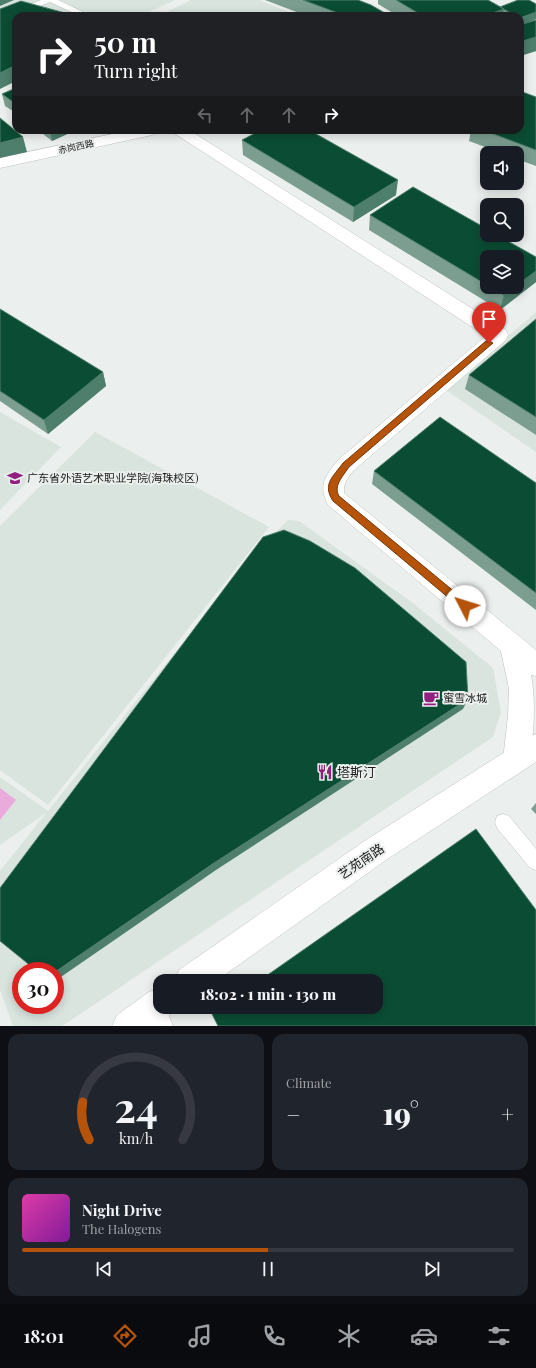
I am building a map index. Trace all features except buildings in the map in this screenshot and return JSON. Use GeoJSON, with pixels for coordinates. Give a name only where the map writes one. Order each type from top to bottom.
{"type":"FeatureCollection","features":[{"type":"Feature","properties":{"kind":"street","name":"赤岗西路"},"geometry":{"type":"LineString","coordinates":[[0,163],[134,134]]}},
{"type":"Feature","properties":{"kind":"street"},"geometry":{"type":"LineString","coordinates":[[185,134],[499,335],[346,465],[333,483],[332,492],[336,498],[536,665]]}},
{"type":"Feature","properties":{"kind":"street"},"geometry":{"type":"LineString","coordinates":[[512,645],[522,689],[521,716],[526,754]]}},
{"type":"Feature","properties":{"kind":"street","name":"艺苑南路"},"geometry":{"type":"LineString","coordinates":[[200,974],[376,850],[526,754]]}},
{"type":"Feature","properties":{"kind":"street"},"geometry":{"type":"LineString","coordinates":[[128,1026],[155,1014]]}},
{"type":"Feature","properties":{"kind":"lane"},"geometry":{"type":"LineString","coordinates":[[18,12],[48,0]]}},
{"type":"Feature","properties":{"kind":"lane"},"geometry":{"type":"LineString","coordinates":[[52,0],[79,12]]}},
{"type":"Feature","properties":{"kind":"lane"},"geometry":{"type":"LineString","coordinates":[[0,19],[12,14]]}},
{"type":"Feature","properties":{"kind":"lane"},"geometry":{"type":"LineString","coordinates":[[503,822],[536,862]]}},
{"type":"Feature","properties":{"kind":"shaded area"},"geometry":{"type":"Polygon","coordinates":[[[0,0],[175,0],[149,12],[12,12],[12,17],[0,22],[0,0]]]}},
{"type":"Feature","properties":{"kind":"shaded area"},"geometry":{"type":"Polygon","coordinates":[[[191,0],[259,0],[289,12],[167,12],[191,0]]]}},
{"type":"Feature","properties":{"kind":"shaded area"},"geometry":{"type":"Polygon","coordinates":[[[536,312],[536,452],[446,390],[536,312]]]}},
{"type":"Feature","properties":{"kind":"shaded area","name":"广东省外语艺术职业学院(海珠校区)"},"geometry":{"type":"Polygon","coordinates":[[[0,412],[61,447],[0,510],[0,412]]]}},
{"type":"Feature","properties":{"kind":"shaded area"},"geometry":{"type":"Polygon","coordinates":[[[95,432],[269,527],[48,805],[0,770],[0,526],[95,432]]]}},
{"type":"Feature","properties":{"kind":"shaded area"},"geometry":{"type":"Polygon","coordinates":[[[288,520],[299,521],[414,604],[493,668],[501,712],[493,737],[62,1026],[13,1026],[0,990],[0,871],[46,813],[0,845],[0,777],[48,811],[254,554],[288,520]]]}},
{"type":"Feature","properties":{"kind":"shaded area"},"geometry":{"type":"Polygon","coordinates":[[[0,788],[16,800],[0,820],[0,788]]]}},
{"type":"Feature","properties":{"kind":"place","name":"广东省外语艺术职业学院(海珠校区)"},"geometry":{"type":"Point","coordinates":[15,478]}},
{"type":"Feature","properties":{"kind":"place","name":"蜜雪冰城"},"geometry":{"type":"Point","coordinates":[431,698]}},
{"type":"Feature","properties":{"kind":"place","name":"塔斯汀"},"geometry":{"type":"Point","coordinates":[325,772]}},
{"type":"Feature","properties":{"kind":"route"},"geometry":{"type":"LineString","coordinates":[[465,606],[336,498],[332,492],[333,483],[338,474],[346,465],[489,343]]}}]}
